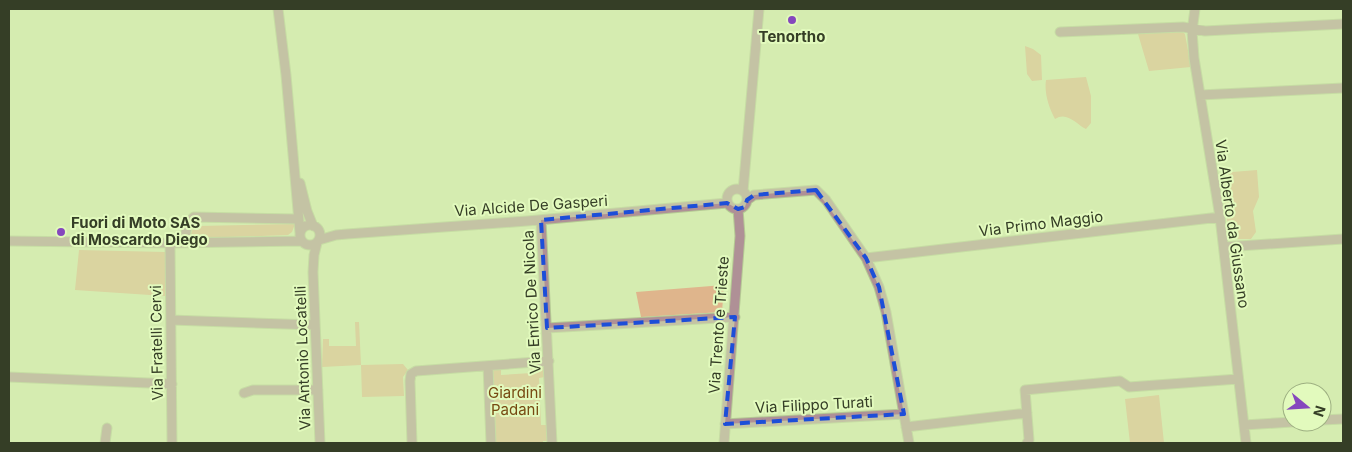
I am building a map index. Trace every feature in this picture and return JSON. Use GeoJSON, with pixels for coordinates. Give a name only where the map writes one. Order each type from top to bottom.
{"type":"FeatureCollection","features":[{"type":"Feature","properties":{"kind":"street","name":"Via Antonio Locatelli"},"geometry":{"type":"LineString","coordinates":[[278,9],[294,157],[298,218],[302,239],[313,272]]}},
{"type":"Feature","properties":{"kind":"street"},"geometry":{"type":"LineString","coordinates":[[759,9],[745,195],[745,205],[738,209],[731,208],[727,203],[730,191],[736,189],[745,195],[816,190],[826,200],[866,258],[879,287],[886,312],[909,443]]}},
{"type":"Feature","properties":{"kind":"street","name":"Via Alberto da Giussano"},"geometry":{"type":"LineString","coordinates":[[1195,9],[1192,29],[1194,58],[1220,217],[1246,443]]}},
{"type":"Feature","properties":{"kind":"street"},"geometry":{"type":"LineString","coordinates":[[1060,32],[1183,27],[1205,31],[1343,24]]}},
{"type":"Feature","properties":{"kind":"street"},"geometry":{"type":"LineString","coordinates":[[1200,95],[1343,88]]}},
{"type":"Feature","properties":{"kind":"street","name":"Via Antonio Locatelli"},"geometry":{"type":"LineString","coordinates":[[294,157],[307,211],[316,228],[318,241],[314,255],[313,272],[320,443]]}},
{"type":"Feature","properties":{"kind":"street"},"geometry":{"type":"LineString","coordinates":[[286,218],[292,216],[297,203]]}},
{"type":"Feature","properties":{"kind":"street","name":"Via Alcide De Gasperi"},"geometry":{"type":"LineString","coordinates":[[9,241],[170,243],[302,239],[310,245],[336,235],[541,220],[727,203]]}},
{"type":"Feature","properties":{"kind":"street","name":"Via Trento e Trieste"},"geometry":{"type":"LineString","coordinates":[[724,443],[740,236],[738,209]]}},
{"type":"Feature","properties":{"kind":"street"},"geometry":{"type":"LineString","coordinates":[[186,242],[186,229],[190,220],[194,217],[298,218]]}},
{"type":"Feature","properties":{"kind":"street","name":"Via Primo Maggio"},"geometry":{"type":"LineString","coordinates":[[866,258],[1220,217]]}},
{"type":"Feature","properties":{"kind":"street","name":"Via Enrico De Nicola"},"geometry":{"type":"LineString","coordinates":[[541,220],[552,443]]}},
{"type":"Feature","properties":{"kind":"street"},"geometry":{"type":"LineString","coordinates":[[302,239],[305,226],[316,228]]}},
{"type":"Feature","properties":{"kind":"street","name":"Via Alcide De Gasperi"},"geometry":{"type":"LineString","coordinates":[[316,228],[336,235]]}},
{"type":"Feature","properties":{"kind":"street"},"geometry":{"type":"LineString","coordinates":[[1224,247],[1343,239]]}},
{"type":"Feature","properties":{"kind":"street","name":"Via Fratelli Cervi"},"geometry":{"type":"LineString","coordinates":[[170,243],[172,443]]}},
{"type":"Feature","properties":{"kind":"street"},"geometry":{"type":"LineString","coordinates":[[547,328],[735,317]]}},
{"type":"Feature","properties":{"kind":"street"},"geometry":{"type":"LineString","coordinates":[[171,320],[315,325]]}},
{"type":"Feature","properties":{"kind":"street"},"geometry":{"type":"LineString","coordinates":[[412,443],[411,374],[419,370],[549,361]]}},
{"type":"Feature","properties":{"kind":"street"},"geometry":{"type":"LineString","coordinates":[[488,366],[490,443]]}},
{"type":"Feature","properties":{"kind":"street"},"geometry":{"type":"LineString","coordinates":[[9,377],[172,384]]}},
{"type":"Feature","properties":{"kind":"street"},"geometry":{"type":"LineString","coordinates":[[1028,442],[1025,390],[1120,381],[1129,387],[1238,379]]}},
{"type":"Feature","properties":{"kind":"street"},"geometry":{"type":"LineString","coordinates":[[244,393],[253,390],[318,390]]}},
{"type":"Feature","properties":{"kind":"street"},"geometry":{"type":"LineString","coordinates":[[906,427],[1027,413]]}},
{"type":"Feature","properties":{"kind":"street","name":"Via Filippo Turati"},"geometry":{"type":"LineString","coordinates":[[726,424],[904,414]]}},
{"type":"Feature","properties":{"kind":"street"},"geometry":{"type":"LineString","coordinates":[[1244,425],[1282,423]]}},
{"type":"Feature","properties":{"kind":"street"},"geometry":{"type":"LineString","coordinates":[[105,443],[107,428]]}},
{"type":"Feature","properties":{"kind":"highlighted area"},"geometry":{"type":"Polygon","coordinates":[[[816,190],[866,258],[879,287],[904,414],[725,424],[735,317],[547,328],[541,220],[727,203],[738,209],[745,207],[747,200],[754,195],[816,190]]]}},
{"type":"Feature","properties":{"kind":"green space"},"geometry":{"type":"Polygon","coordinates":[[[1181,30],[1185,34],[1191,67],[1149,71],[1138,34],[1181,30]]]}},
{"type":"Feature","properties":{"kind":"green space"},"geometry":{"type":"Polygon","coordinates":[[[1025,46],[1041,55],[1042,80],[1032,81],[1027,74],[1025,46]]]}},
{"type":"Feature","properties":{"kind":"green space"},"geometry":{"type":"Polygon","coordinates":[[[1086,77],[1091,96],[1091,123],[1086,129],[1064,116],[1055,119],[1048,100],[1046,80],[1086,77]]]}},
{"type":"Feature","properties":{"kind":"green space"},"geometry":{"type":"Polygon","coordinates":[[[1257,170],[1259,197],[1253,211],[1256,232],[1251,239],[1230,239],[1220,173],[1257,170]]]}},
{"type":"Feature","properties":{"kind":"green space"},"geometry":{"type":"Polygon","coordinates":[[[295,224],[292,232],[288,235],[198,238],[193,237],[191,234],[193,228],[198,226],[295,224]]]}},
{"type":"Feature","properties":{"kind":"green space"},"geometry":{"type":"Polygon","coordinates":[[[79,250],[165,252],[165,296],[75,290],[79,250]]]}},
{"type":"Feature","properties":{"kind":"green space"},"geometry":{"type":"Polygon","coordinates":[[[724,285],[722,312],[641,317],[636,292],[724,285]]]}},
{"type":"Feature","properties":{"kind":"green space"},"geometry":{"type":"Polygon","coordinates":[[[355,322],[359,322],[361,365],[322,367],[323,339],[329,339],[329,346],[356,346],[355,322]]]}},
{"type":"Feature","properties":{"kind":"green space"},"geometry":{"type":"Polygon","coordinates":[[[403,364],[408,370],[403,377],[404,396],[362,397],[361,365],[403,364]]]}},
{"type":"Feature","properties":{"kind":"green space","name":"Giardini Padani"},"geometry":{"type":"Polygon","coordinates":[[[531,366],[541,366],[544,369],[545,377],[539,378],[541,425],[547,425],[547,441],[543,441],[543,443],[493,443],[492,368],[501,368],[501,375],[531,373],[531,366]]]}},
{"type":"Feature","properties":{"kind":"green space"},"geometry":{"type":"Polygon","coordinates":[[[1159,395],[1164,443],[1130,443],[1125,399],[1159,395]]]}},
{"type":"Feature","properties":{"kind":"place","name":"Tenortho"},"geometry":{"type":"Point","coordinates":[792,20]}},
{"type":"Feature","properties":{"kind":"place","name":"Fuori di Moto SAS di Moscardo Diego"},"geometry":{"type":"Point","coordinates":[61,232]}}]}
